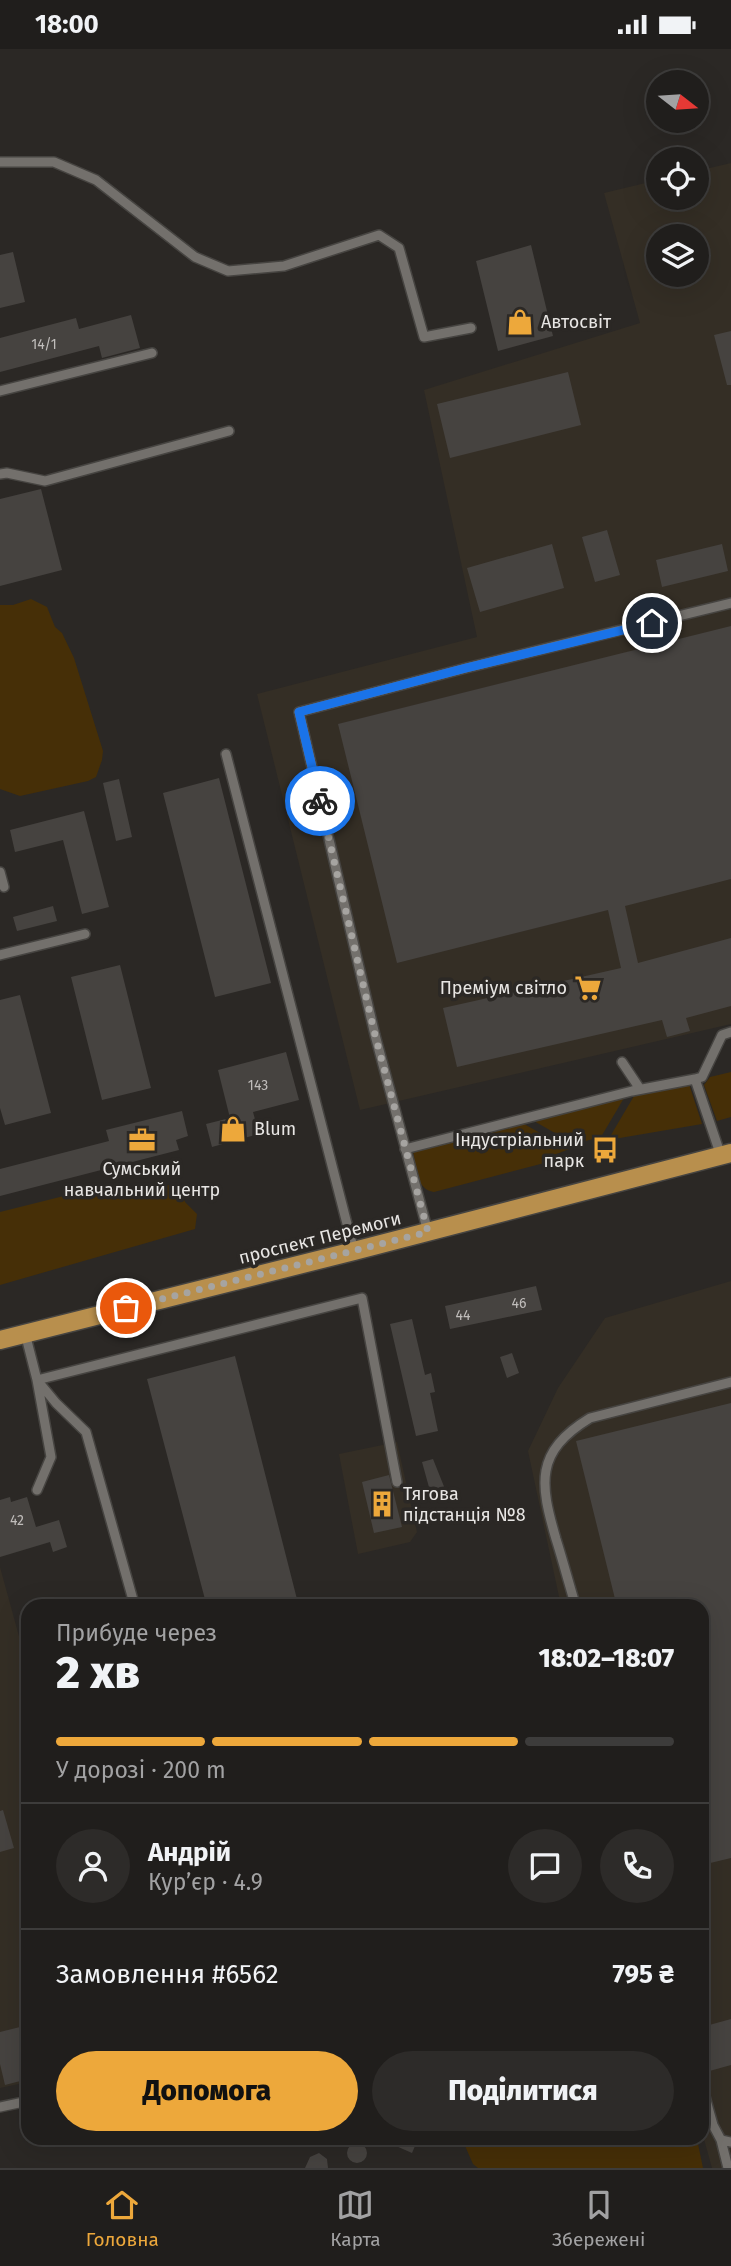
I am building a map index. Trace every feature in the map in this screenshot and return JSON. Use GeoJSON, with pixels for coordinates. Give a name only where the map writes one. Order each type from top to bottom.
{"type":"FeatureCollection","features":[{"type":"Feature","properties":{"kind":"main road","name":"проспект Перемоги"},"geometry":{"type":"LineString","coordinates":[[0,1340],[726,1155]]}},
{"type":"Feature","properties":{"kind":"lane"},"geometry":{"type":"LineString","coordinates":[[0,162],[54,162],[96,180],[195,257],[228,271],[284,266],[379,235],[399,248],[424,337],[471,328]]}},
{"type":"Feature","properties":{"kind":"lane"},"geometry":{"type":"LineString","coordinates":[[0,391],[152,353]]}},
{"type":"Feature","properties":{"kind":"lane"},"geometry":{"type":"LineString","coordinates":[[0,474],[45,481],[229,431]]}},
{"type":"Feature","properties":{"kind":"lane"},"geometry":{"type":"LineString","coordinates":[[428,1232],[375,1035],[299,712],[731,603]]}},
{"type":"Feature","properties":{"kind":"lane"},"geometry":{"type":"LineString","coordinates":[[226,754],[354,1251]]}},
{"type":"Feature","properties":{"kind":"lane"},"geometry":{"type":"LineString","coordinates":[[0,872],[4,887]]}},
{"type":"Feature","properties":{"kind":"lane"},"geometry":{"type":"LineString","coordinates":[[0,955],[85,934]]}},
{"type":"Feature","properties":{"kind":"lane"},"geometry":{"type":"LineString","coordinates":[[405,1149],[640,1089],[702,1077],[722,1035],[731,1032]]}},
{"type":"Feature","properties":{"kind":"lane"},"geometry":{"type":"LineString","coordinates":[[622,1062],[640,1089]]}},
{"type":"Feature","properties":{"kind":"lane"},"geometry":{"type":"LineString","coordinates":[[695,1079],[726,1155]]}},
{"type":"Feature","properties":{"kind":"lane"},"geometry":{"type":"LineString","coordinates":[[37,1380],[362,1298],[397,1482]]}},
{"type":"Feature","properties":{"kind":"lane"},"geometry":{"type":"LineString","coordinates":[[24,1333],[37,1380],[51,1457],[37,1490]]}},
{"type":"Feature","properties":{"kind":"lane"},"geometry":{"type":"LineString","coordinates":[[37,1380],[86,1432],[133,1599]]}},
{"type":"Feature","properties":{"kind":"lane"},"geometry":{"type":"LineString","coordinates":[[574,1599],[545,1499],[545,1473],[551,1455],[575,1427],[590,1418],[731,1382]]}},
{"type":"Feature","properties":{"kind":"lane"},"geometry":{"type":"LineString","coordinates":[[0,2107],[21,2102]]}},
{"type":"Feature","properties":{"kind":"lane"},"geometry":{"type":"LineString","coordinates":[[709,2111],[713,2125],[726,2141],[729,2168]]}},
{"type":"Feature","properties":{"kind":"shaded area"},"geometry":{"type":"Polygon","coordinates":[[[731,163],[731,1024],[360,1110],[257,694],[477,637],[424,390],[640,323],[604,193],[646,183],[646,210],[709,210],[709,168],[731,163]]]}},
{"type":"Feature","properties":{"kind":"shaded area"},"geometry":{"type":"Polygon","coordinates":[[[31,599],[47,607],[55,627],[62,633],[74,658],[103,751],[96,777],[20,796],[0,789],[0,605],[13,605],[31,599]]]}},
{"type":"Feature","properties":{"kind":"shaded area"},"geometry":{"type":"Polygon","coordinates":[[[731,1072],[731,1117],[717,1121],[704,1085],[710,1077],[731,1072]]]}},
{"type":"Feature","properties":{"kind":"shaded area"},"geometry":{"type":"Polygon","coordinates":[[[689,1084],[702,1124],[608,1140],[634,1096],[689,1084]]]}},
{"type":"Feature","properties":{"kind":"shaded area"},"geometry":{"type":"Polygon","coordinates":[[[624,1098],[601,1137],[574,1144],[534,1121],[624,1098]]]}},
{"type":"Feature","properties":{"kind":"shaded area"},"geometry":{"type":"Polygon","coordinates":[[[524,1124],[569,1149],[552,1156],[552,1161],[434,1192],[420,1182],[413,1151],[524,1124]]]}},
{"type":"Feature","properties":{"kind":"shaded area"},"geometry":{"type":"Polygon","coordinates":[[[177,1183],[185,1202],[197,1214],[195,1229],[0,1285],[0,1212],[112,1184],[148,1190],[177,1183]]]}},
{"type":"Feature","properties":{"kind":"shaded area"},"geometry":{"type":"Polygon","coordinates":[[[731,1281],[731,2168],[712,2168],[706,2145],[709,2145],[709,1599],[560,1599],[528,1451],[558,1388],[605,1318],[731,1281]]]}},
{"type":"Feature","properties":{"kind":"shaded area"},"geometry":{"type":"Polygon","coordinates":[[[397,1442],[417,1532],[410,1542],[358,1554],[339,1454],[397,1442]]]}},
{"type":"Feature","properties":{"kind":"shaded area"},"geometry":{"type":"Polygon","coordinates":[[[0,1567],[21,1644],[21,2084],[0,2088],[0,1567]]]}},
{"type":"Feature","properties":{"kind":"shaded area"},"geometry":{"type":"Polygon","coordinates":[[[465,2145],[698,2145],[703,2168],[478,2168],[473,2164],[465,2145]]]}},
{"type":"Feature","properties":{"kind":"building"},"geometry":{"type":"Polygon","coordinates":[[[531,245],[553,336],[498,351],[476,261],[531,245]]]}},
{"type":"Feature","properties":{"kind":"building"},"geometry":{"type":"Polygon","coordinates":[[[13,252],[25,302],[0,308],[0,255],[13,252]]]}},
{"type":"Feature","properties":{"kind":"building"},"geometry":{"type":"Polygon","coordinates":[[[131,315],[140,348],[102,358],[99,346],[0,372],[0,338],[76,318],[79,329],[131,315]]]}},
{"type":"Feature","properties":{"kind":"building"},"geometry":{"type":"Polygon","coordinates":[[[731,331],[731,385],[727,385],[714,335],[731,331]]]}},
{"type":"Feature","properties":{"kind":"building"},"geometry":{"type":"Polygon","coordinates":[[[568,372],[581,425],[450,458],[437,404],[568,372]]]}},
{"type":"Feature","properties":{"kind":"building"},"geometry":{"type":"Polygon","coordinates":[[[41,489],[62,570],[0,586],[0,499],[41,489]]]}},
{"type":"Feature","properties":{"kind":"building"},"geometry":{"type":"Polygon","coordinates":[[[607,530],[620,575],[595,582],[582,537],[607,530]]]}},
{"type":"Feature","properties":{"kind":"building"},"geometry":{"type":"Polygon","coordinates":[[[552,544],[564,588],[480,612],[467,568],[552,544]]]}},
{"type":"Feature","properties":{"kind":"building"},"geometry":{"type":"Polygon","coordinates":[[[722,544],[728,571],[662,587],[656,560],[722,544]]]}},
{"type":"Feature","properties":{"kind":"building"},"geometry":{"type":"Polygon","coordinates":[[[731,626],[731,879],[625,906],[638,963],[731,938],[731,1006],[686,1018],[690,1031],[667,1037],[662,1020],[457,1067],[443,1008],[621,968],[608,910],[397,963],[338,724],[731,626]]]}},
{"type":"Feature","properties":{"kind":"building"},"geometry":{"type":"Polygon","coordinates":[[[219,778],[271,983],[215,997],[163,793],[219,778]]]}},
{"type":"Feature","properties":{"kind":"building"},"geometry":{"type":"Polygon","coordinates":[[[119,779],[132,837],[116,841],[103,783],[119,779]]]}},
{"type":"Feature","properties":{"kind":"building"},"geometry":{"type":"Polygon","coordinates":[[[84,811],[109,907],[82,914],[63,840],[15,852],[10,830],[84,811]]]}},
{"type":"Feature","properties":{"kind":"building"},"geometry":{"type":"Polygon","coordinates":[[[53,906],[57,921],[17,931],[13,917],[53,906]]]}},
{"type":"Feature","properties":{"kind":"building"},"geometry":{"type":"Polygon","coordinates":[[[120,965],[151,1088],[102,1100],[71,977],[120,965]]]}},
{"type":"Feature","properties":{"kind":"building"},"geometry":{"type":"Polygon","coordinates":[[[20,995],[51,1113],[5,1125],[0,1108],[0,1000],[20,995]]]}},
{"type":"Feature","properties":{"kind":"building"},"geometry":{"type":"Polygon","coordinates":[[[286,1052],[299,1100],[253,1112],[259,1134],[212,1147],[206,1124],[230,1118],[218,1070],[286,1052]]]}},
{"type":"Feature","properties":{"kind":"building"},"geometry":{"type":"Polygon","coordinates":[[[182,1111],[188,1136],[176,1140],[179,1150],[0,1196],[0,1169],[109,1141],[106,1130],[182,1111]]]}},
{"type":"Feature","properties":{"kind":"building"},"geometry":{"type":"Polygon","coordinates":[[[536,1286],[542,1310],[450,1329],[445,1306],[536,1286]]]}},
{"type":"Feature","properties":{"kind":"building"},"geometry":{"type":"Polygon","coordinates":[[[412,1319],[425,1375],[431,1373],[435,1392],[430,1393],[438,1431],[416,1436],[390,1324],[412,1319]]]}},
{"type":"Feature","properties":{"kind":"building"},"geometry":{"type":"Polygon","coordinates":[[[512,1353],[519,1373],[507,1378],[500,1357],[512,1353]]]}},
{"type":"Feature","properties":{"kind":"building"},"geometry":{"type":"Polygon","coordinates":[[[235,1356],[297,1599],[205,1599],[147,1379],[235,1356]]]}},
{"type":"Feature","properties":{"kind":"building"},"geometry":{"type":"Polygon","coordinates":[[[731,1403],[731,1858],[709,1863],[709,1599],[615,1599],[576,1441],[731,1403]]]}},
{"type":"Feature","properties":{"kind":"building"},"geometry":{"type":"Polygon","coordinates":[[[433,1459],[445,1489],[441,1490],[443,1496],[432,1498],[422,1462],[433,1459]]]}},
{"type":"Feature","properties":{"kind":"building","name":"Тягова підстанція №8"},"geometry":{"type":"Polygon","coordinates":[[[389,1475],[402,1527],[374,1533],[362,1482],[389,1475]]]}},
{"type":"Feature","properties":{"kind":"building"},"geometry":{"type":"Polygon","coordinates":[[[10,1497],[11,1502],[27,1497],[36,1527],[59,1520],[67,1547],[53,1552],[50,1542],[0,1557],[0,1500],[10,1497]]]}},
{"type":"Feature","properties":{"kind":"building"},"geometry":{"type":"Polygon","coordinates":[[[3,1810],[14,1848],[0,1852],[0,1811],[3,1810]]]}},
{"type":"Feature","properties":{"kind":"building"},"geometry":{"type":"Polygon","coordinates":[[[731,2019],[731,2065],[709,2071],[709,2025],[731,2019]]]}},
{"type":"Feature","properties":{"kind":"building"},"geometry":{"type":"Polygon","coordinates":[[[21,2027],[21,2081],[5,2085],[0,2064],[0,2032],[21,2027]]]}},
{"type":"Feature","properties":{"kind":"building"},"geometry":{"type":"Polygon","coordinates":[[[352,2145],[362,2145],[366,2149],[366,2157],[361,2162],[353,2162],[348,2157],[348,2149],[352,2145]]]}},
{"type":"Feature","properties":{"kind":"building"},"geometry":{"type":"Polygon","coordinates":[[[394,2145],[415,2145],[412,2153],[394,2145]]]}},
{"type":"Feature","properties":{"kind":"building"},"geometry":{"type":"Polygon","coordinates":[[[319,2153],[327,2159],[328,2168],[305,2168],[310,2157],[319,2153]]]}},
{"type":"Feature","properties":{"kind":"way so far"},"geometry":{"type":"LineString","coordinates":[[126,1308],[428,1232],[375,1035],[320,801]]}},
{"type":"Feature","properties":{"kind":"place","name":"Автосвіт"},"geometry":{"type":"Point","coordinates":[520,322]}},
{"type":"Feature","properties":{"kind":"place","name":"Преміум світло"},"geometry":{"type":"Point","coordinates":[588,988]}},
{"type":"Feature","properties":{"kind":"place","name":"Blum"},"geometry":{"type":"Point","coordinates":[233,1129]}},
{"type":"Feature","properties":{"kind":"place","name":"Сумський навчальний центр"},"geometry":{"type":"Point","coordinates":[142,1140]}},
{"type":"Feature","properties":{"kind":"place","name":"Індустріальний парк"},"geometry":{"type":"Point","coordinates":[605,1150]}},
{"type":"Feature","properties":{"kind":"place","name":"Тягова підстанція №8"},"geometry":{"type":"Point","coordinates":[382,1504]}},
{"type":"Feature","properties":{"kind":"route"},"geometry":{"type":"LineString","coordinates":[[320,801],[299,712],[652,623]]}}]}
